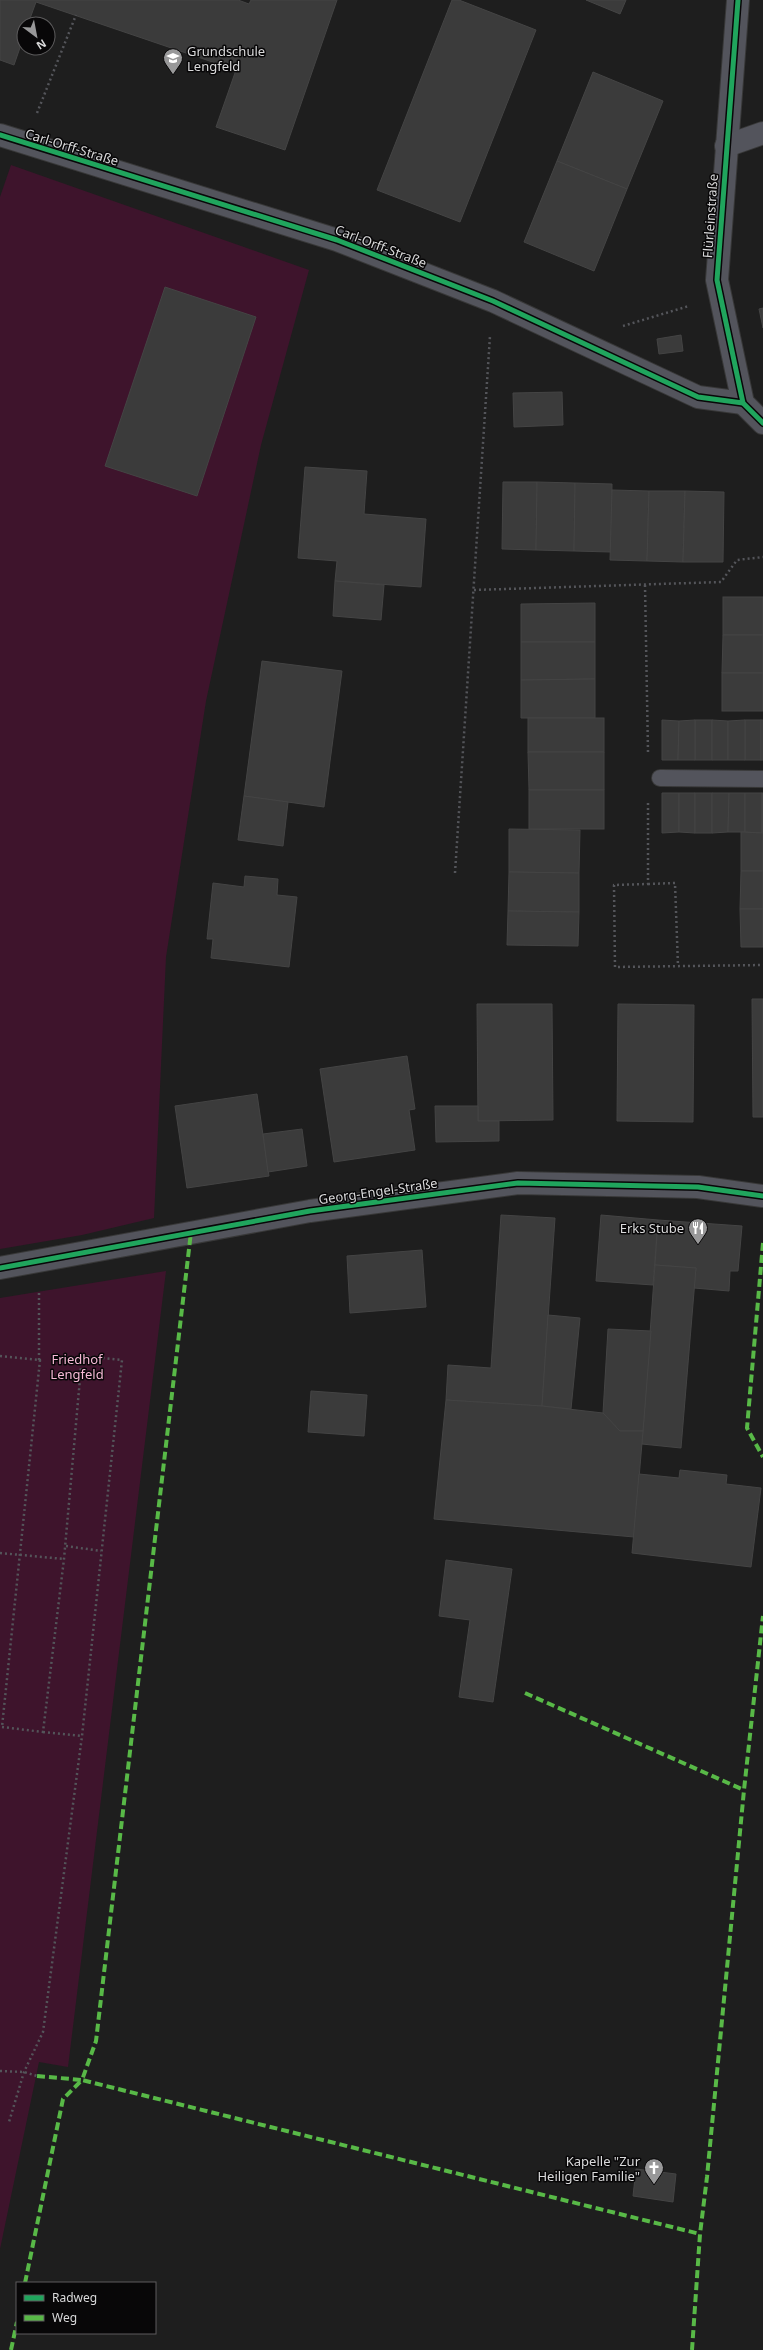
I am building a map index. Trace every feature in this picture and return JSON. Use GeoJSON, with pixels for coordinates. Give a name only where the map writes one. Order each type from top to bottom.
{"type":"FeatureCollection","features":[{"type":"Feature","properties":{"kind":"street","name":"Flürleinstraße"},"geometry":{"type":"LineString","coordinates":[[738,0],[717,280],[744,403]]}},
{"type":"Feature","properties":{"kind":"street"},"geometry":{"type":"LineString","coordinates":[[726,146],[763,133]]}},
{"type":"Feature","properties":{"kind":"street","name":"Carl-Orff-Straße"},"geometry":{"type":"LineString","coordinates":[[0,136],[337,240],[493,301],[698,397],[744,403]]}},
{"type":"Feature","properties":{"kind":"street"},"geometry":{"type":"LineString","coordinates":[[744,403],[763,423]]}},
{"type":"Feature","properties":{"kind":"street","name":"Georg-Engel-Straße"},"geometry":{"type":"LineString","coordinates":[[0,1268],[310,1211],[518,1182],[698,1187],[763,1196]]}},
{"type":"Feature","properties":{"kind":"lane"},"geometry":{"type":"LineString","coordinates":[[660,778],[763,779]]}},
{"type":"Feature","properties":{"kind":"path"},"geometry":{"type":"LineString","coordinates":[[25,144],[76,15]]}},
{"type":"Feature","properties":{"kind":"path"},"geometry":{"type":"LineString","coordinates":[[574,340],[720,296]]}},
{"type":"Feature","properties":{"kind":"path"},"geometry":{"type":"LineString","coordinates":[[454,873],[493,301]]}},
{"type":"Feature","properties":{"kind":"path"},"geometry":{"type":"LineString","coordinates":[[474,590],[721,582],[737,560],[763,557]]}},
{"type":"Feature","properties":{"kind":"path"},"geometry":{"type":"LineString","coordinates":[[645,585],[648,754]]}},
{"type":"Feature","properties":{"kind":"path"},"geometry":{"type":"LineString","coordinates":[[648,800],[648,884]]}},
{"type":"Feature","properties":{"kind":"path"},"geometry":{"type":"LineString","coordinates":[[678,966],[675,883],[614,885],[614,967],[763,965]]}},
{"type":"Feature","properties":{"kind":"path"},"geometry":{"type":"LineString","coordinates":[[38,1314],[39,1360],[1,1727],[82,1736]]}},
{"type":"Feature","properties":{"kind":"path"},"geometry":{"type":"LineString","coordinates":[[0,1356],[39,1360]]}},
{"type":"Feature","properties":{"kind":"path"},"geometry":{"type":"LineString","coordinates":[[8,2122],[24,2072],[43,2032],[82,1736],[122,1360],[82,1356],[66,1546],[43,1732]]}},
{"type":"Feature","properties":{"kind":"path"},"geometry":{"type":"LineString","coordinates":[[66,1546],[101,1551]]}},
{"type":"Feature","properties":{"kind":"path"},"geometry":{"type":"LineString","coordinates":[[0,1553],[64,1559]]}},
{"type":"Feature","properties":{"kind":"path"},"geometry":{"type":"LineString","coordinates":[[0,2071],[24,2072],[37,2076]]}},
{"type":"Feature","properties":{"kind":"green space"},"geometry":{"type":"Polygon","coordinates":[[[11,165],[309,270],[261,445],[206,701],[166,957],[154,1218],[82,1235],[0,1249],[0,197],[11,165]]]}},
{"type":"Feature","properties":{"kind":"green space","name":"Friedhof Lengfeld"},"geometry":{"type":"Polygon","coordinates":[[[166,1271],[68,2067],[39,2062],[0,2249],[0,1298],[166,1271]]]}},
{"type":"Feature","properties":{"kind":"building"},"geometry":{"type":"Polygon","coordinates":[[[0,0],[238,0],[249,4],[251,0],[337,0],[285,150],[216,127],[236,70],[36,2],[31,16],[16,16],[17,56],[14,65],[0,60],[0,0]]]}},
{"type":"Feature","properties":{"kind":"building"},"geometry":{"type":"Polygon","coordinates":[[[452,0],[459,0],[536,30],[460,222],[377,190],[452,0]]]}},
{"type":"Feature","properties":{"kind":"building"},"geometry":{"type":"Polygon","coordinates":[[[586,0],[626,0],[620,14],[586,0]]]}},
{"type":"Feature","properties":{"kind":"building"},"geometry":{"type":"Polygon","coordinates":[[[593,72],[663,101],[627,189],[557,161],[593,72]]]}},
{"type":"Feature","properties":{"kind":"building"},"geometry":{"type":"Polygon","coordinates":[[[557,161],[627,189],[594,271],[524,242],[557,161]]]}},
{"type":"Feature","properties":{"kind":"building"},"geometry":{"type":"Polygon","coordinates":[[[165,287],[256,317],[197,496],[105,466],[165,287]]]}},
{"type":"Feature","properties":{"kind":"building"},"geometry":{"type":"Polygon","coordinates":[[[763,308],[763,328],[759,309],[763,308]]]}},
{"type":"Feature","properties":{"kind":"building"},"geometry":{"type":"Polygon","coordinates":[[[681,335],[683,351],[659,354],[657,339],[681,335]]]}},
{"type":"Feature","properties":{"kind":"building"},"geometry":{"type":"Polygon","coordinates":[[[562,392],[563,425],[514,427],[513,393],[562,392]]]}},
{"type":"Feature","properties":{"kind":"building"},"geometry":{"type":"Polygon","coordinates":[[[305,467],[367,471],[364,514],[426,519],[421,587],[335,581],[337,561],[298,558],[305,467]]]}},
{"type":"Feature","properties":{"kind":"building"},"geometry":{"type":"Polygon","coordinates":[[[503,482],[537,482],[536,550],[502,549],[503,482]]]}},
{"type":"Feature","properties":{"kind":"building"},"geometry":{"type":"Polygon","coordinates":[[[537,482],[575,483],[574,551],[536,550],[537,482]]]}},
{"type":"Feature","properties":{"kind":"building"},"geometry":{"type":"Polygon","coordinates":[[[575,483],[612,484],[611,552],[574,551],[575,483]]]}},
{"type":"Feature","properties":{"kind":"building"},"geometry":{"type":"Polygon","coordinates":[[[612,490],[649,491],[647,561],[610,560],[612,490]]]}},
{"type":"Feature","properties":{"kind":"building"},"geometry":{"type":"Polygon","coordinates":[[[649,491],[685,491],[683,562],[647,561],[649,491]]]}},
{"type":"Feature","properties":{"kind":"building"},"geometry":{"type":"Polygon","coordinates":[[[685,491],[724,492],[723,562],[683,562],[685,491]]]}},
{"type":"Feature","properties":{"kind":"building"},"geometry":{"type":"Polygon","coordinates":[[[335,581],[384,585],[381,620],[333,616],[335,581]]]}},
{"type":"Feature","properties":{"kind":"building"},"geometry":{"type":"Polygon","coordinates":[[[723,597],[763,597],[763,635],[723,635],[723,597]]]}},
{"type":"Feature","properties":{"kind":"building"},"geometry":{"type":"Polygon","coordinates":[[[595,603],[595,642],[521,642],[521,604],[595,603]]]}},
{"type":"Feature","properties":{"kind":"building"},"geometry":{"type":"Polygon","coordinates":[[[723,635],[763,635],[763,673],[722,673],[723,635]]]}},
{"type":"Feature","properties":{"kind":"building"},"geometry":{"type":"Polygon","coordinates":[[[521,642],[595,642],[595,679],[521,680],[521,642]]]}},
{"type":"Feature","properties":{"kind":"building"},"geometry":{"type":"Polygon","coordinates":[[[262,661],[342,671],[324,807],[244,796],[262,661]]]}},
{"type":"Feature","properties":{"kind":"building"},"geometry":{"type":"Polygon","coordinates":[[[722,673],[763,673],[763,711],[722,711],[722,673]]]}},
{"type":"Feature","properties":{"kind":"building"},"geometry":{"type":"Polygon","coordinates":[[[595,679],[595,718],[521,718],[521,680],[595,679]]]}},
{"type":"Feature","properties":{"kind":"building"},"geometry":{"type":"Polygon","coordinates":[[[528,718],[604,718],[604,752],[528,752],[528,718]]]}},
{"type":"Feature","properties":{"kind":"building"},"geometry":{"type":"Polygon","coordinates":[[[662,720],[679,721],[678,760],[662,760],[662,720]]]}},
{"type":"Feature","properties":{"kind":"building"},"geometry":{"type":"Polygon","coordinates":[[[695,720],[712,720],[712,760],[695,760],[695,720]]]}},
{"type":"Feature","properties":{"kind":"building"},"geometry":{"type":"Polygon","coordinates":[[[695,720],[695,760],[678,760],[679,721],[695,720]]]}},
{"type":"Feature","properties":{"kind":"building"},"geometry":{"type":"Polygon","coordinates":[[[712,720],[728,721],[728,760],[712,760],[712,720]]]}},
{"type":"Feature","properties":{"kind":"building"},"geometry":{"type":"Polygon","coordinates":[[[745,720],[761,720],[761,760],[745,760],[745,720]]]}},
{"type":"Feature","properties":{"kind":"building"},"geometry":{"type":"Polygon","coordinates":[[[745,720],[745,760],[728,760],[728,721],[745,720]]]}},
{"type":"Feature","properties":{"kind":"building"},"geometry":{"type":"Polygon","coordinates":[[[761,720],[763,720],[763,760],[761,760],[761,720]]]}},
{"type":"Feature","properties":{"kind":"building"},"geometry":{"type":"Polygon","coordinates":[[[528,752],[604,752],[604,790],[529,790],[528,752]]]}},
{"type":"Feature","properties":{"kind":"building"},"geometry":{"type":"Polygon","coordinates":[[[529,790],[604,790],[604,829],[529,829],[529,790]]]}},
{"type":"Feature","properties":{"kind":"building"},"geometry":{"type":"Polygon","coordinates":[[[662,793],[679,793],[679,832],[662,833],[662,793]]]}},
{"type":"Feature","properties":{"kind":"building"},"geometry":{"type":"Polygon","coordinates":[[[679,793],[695,793],[695,833],[679,832],[679,793]]]}},
{"type":"Feature","properties":{"kind":"building"},"geometry":{"type":"Polygon","coordinates":[[[695,793],[712,793],[712,833],[695,833],[695,793]]]}},
{"type":"Feature","properties":{"kind":"building"},"geometry":{"type":"Polygon","coordinates":[[[712,793],[729,793],[728,832],[712,833],[712,793]]]}},
{"type":"Feature","properties":{"kind":"building"},"geometry":{"type":"Polygon","coordinates":[[[729,793],[745,793],[745,832],[728,832],[729,793]]]}},
{"type":"Feature","properties":{"kind":"building"},"geometry":{"type":"Polygon","coordinates":[[[745,793],[762,793],[762,833],[745,832],[745,793]]]}},
{"type":"Feature","properties":{"kind":"building"},"geometry":{"type":"Polygon","coordinates":[[[763,793],[763,833],[762,833],[763,793]]]}},
{"type":"Feature","properties":{"kind":"building"},"geometry":{"type":"Polygon","coordinates":[[[244,796],[288,802],[283,846],[238,840],[244,796]]]}},
{"type":"Feature","properties":{"kind":"building"},"geometry":{"type":"Polygon","coordinates":[[[509,829],[580,830],[579,873],[509,872],[509,829]]]}},
{"type":"Feature","properties":{"kind":"building"},"geometry":{"type":"Polygon","coordinates":[[[741,832],[763,833],[763,871],[741,871],[741,832]]]}},
{"type":"Feature","properties":{"kind":"building"},"geometry":{"type":"Polygon","coordinates":[[[741,871],[763,871],[763,909],[740,909],[741,871]]]}},
{"type":"Feature","properties":{"kind":"building"},"geometry":{"type":"Polygon","coordinates":[[[509,872],[579,873],[579,912],[508,911],[509,872]]]}},
{"type":"Feature","properties":{"kind":"building"},"geometry":{"type":"Polygon","coordinates":[[[245,876],[278,879],[277,895],[297,897],[289,967],[211,958],[213,939],[207,939],[213,883],[244,887],[245,876]]]}},
{"type":"Feature","properties":{"kind":"building"},"geometry":{"type":"Polygon","coordinates":[[[740,909],[763,909],[763,947],[741,947],[740,909]]]}},
{"type":"Feature","properties":{"kind":"building"},"geometry":{"type":"Polygon","coordinates":[[[508,911],[579,912],[578,946],[507,945],[508,911]]]}},
{"type":"Feature","properties":{"kind":"building"},"geometry":{"type":"Polygon","coordinates":[[[752,999],[763,999],[763,1117],[753,1117],[752,999]]]}},
{"type":"Feature","properties":{"kind":"building"},"geometry":{"type":"Polygon","coordinates":[[[477,1004],[552,1004],[553,1120],[478,1121],[477,1004]]]}},
{"type":"Feature","properties":{"kind":"building"},"geometry":{"type":"Polygon","coordinates":[[[618,1004],[694,1005],[693,1122],[617,1121],[618,1004]]]}},
{"type":"Feature","properties":{"kind":"building"},"geometry":{"type":"Polygon","coordinates":[[[407,1056],[415,1109],[409,1110],[415,1150],[334,1162],[320,1069],[407,1056]]]}},
{"type":"Feature","properties":{"kind":"building"},"geometry":{"type":"Polygon","coordinates":[[[257,1094],[269,1176],[187,1188],[175,1106],[257,1094]]]}},
{"type":"Feature","properties":{"kind":"building"},"geometry":{"type":"Polygon","coordinates":[[[435,1106],[478,1106],[478,1121],[499,1121],[499,1141],[436,1142],[435,1106]]]}},
{"type":"Feature","properties":{"kind":"building"},"geometry":{"type":"Polygon","coordinates":[[[302,1129],[307,1166],[268,1172],[263,1134],[302,1129]]]}},
{"type":"Feature","properties":{"kind":"building"},"geometry":{"type":"Polygon","coordinates":[[[501,1215],[555,1218],[542,1406],[446,1400],[448,1365],[491,1368],[501,1215]]]}},
{"type":"Feature","properties":{"kind":"building"},"geometry":{"type":"Polygon","coordinates":[[[601,1215],[658,1220],[653,1285],[596,1281],[601,1215]]]}},
{"type":"Feature","properties":{"kind":"building","name":"Erks Stube"},"geometry":{"type":"Polygon","coordinates":[[[658,1220],[742,1226],[738,1271],[730,1271],[729,1291],[694,1288],[696,1268],[655,1265],[658,1220]]]}},
{"type":"Feature","properties":{"kind":"building"},"geometry":{"type":"Polygon","coordinates":[[[422,1250],[426,1307],[350,1313],[347,1256],[422,1250]]]}},
{"type":"Feature","properties":{"kind":"building"},"geometry":{"type":"Polygon","coordinates":[[[655,1265],[696,1268],[681,1448],[642,1444],[655,1265]]]}},
{"type":"Feature","properties":{"kind":"building"},"geometry":{"type":"Polygon","coordinates":[[[548,1315],[580,1318],[571,1409],[542,1406],[548,1315]]]}},
{"type":"Feature","properties":{"kind":"building"},"geometry":{"type":"Polygon","coordinates":[[[608,1329],[651,1331],[643,1431],[620,1431],[603,1413],[608,1329]]]}},
{"type":"Feature","properties":{"kind":"building"},"geometry":{"type":"Polygon","coordinates":[[[311,1391],[367,1395],[364,1436],[308,1432],[311,1391]]]}},
{"type":"Feature","properties":{"kind":"building"},"geometry":{"type":"Polygon","coordinates":[[[446,1400],[542,1406],[603,1413],[620,1431],[643,1431],[634,1537],[434,1519],[446,1400]]]}},
{"type":"Feature","properties":{"kind":"building"},"geometry":{"type":"Polygon","coordinates":[[[680,1470],[727,1475],[726,1484],[761,1488],[751,1567],[632,1553],[639,1474],[679,1478],[680,1470]]]}},
{"type":"Feature","properties":{"kind":"building"},"geometry":{"type":"Polygon","coordinates":[[[446,1560],[512,1569],[493,1702],[459,1697],[470,1620],[439,1616],[446,1560]]]}},
{"type":"Feature","properties":{"kind":"building","name":"Kapelle \"Zur Heiligen Familie\""},"geometry":{"type":"Polygon","coordinates":[[[636,2169],[676,2174],[673,2202],[633,2196],[636,2169]]]}},
{"type":"Feature","properties":{"kind":"marked path"},"geometry":{"type":"LineString","coordinates":[[37,2076],[82,2080],[96,2041],[191,1232]]}},
{"type":"Feature","properties":{"kind":"marked path"},"geometry":{"type":"LineString","coordinates":[[763,1243],[747,1428],[763,1457]]}},
{"type":"Feature","properties":{"kind":"marked path"},"geometry":{"type":"LineString","coordinates":[[692,2350],[700,2234],[707,2177],[744,1790],[763,1616]]}},
{"type":"Feature","properties":{"kind":"marked path"},"geometry":{"type":"LineString","coordinates":[[525,1693],[744,1790]]}},
{"type":"Feature","properties":{"kind":"marked path"},"geometry":{"type":"LineString","coordinates":[[25,2282],[63,2099],[82,2080],[700,2234]]}},
{"type":"Feature","properties":{"kind":"marked path"},"geometry":{"type":"LineString","coordinates":[[11,2350],[16,2327]]}},
{"type":"Feature","properties":{"kind":"cycle path"},"geometry":{"type":"LineString","coordinates":[[738,0],[717,280],[743,403],[763,423]]}},
{"type":"Feature","properties":{"kind":"cycle path"},"geometry":{"type":"LineString","coordinates":[[0,135],[337,240],[493,301],[698,397],[743,403]]}},
{"type":"Feature","properties":{"kind":"cycle path"},"geometry":{"type":"LineString","coordinates":[[0,1268],[310,1211],[518,1183],[698,1187],[763,1196]]}},
{"type":"Feature","properties":{"kind":"place","name":"Grundschule Lengfeld"},"geometry":{"type":"Point","coordinates":[173,75]}},
{"type":"Feature","properties":{"kind":"place","name":"Erks Stube"},"geometry":{"type":"Point","coordinates":[698,1245]}},
{"type":"Feature","properties":{"kind":"place","name":"Kapelle \"Zur Heiligen Familie\""},"geometry":{"type":"Point","coordinates":[654,2185]}}]}
